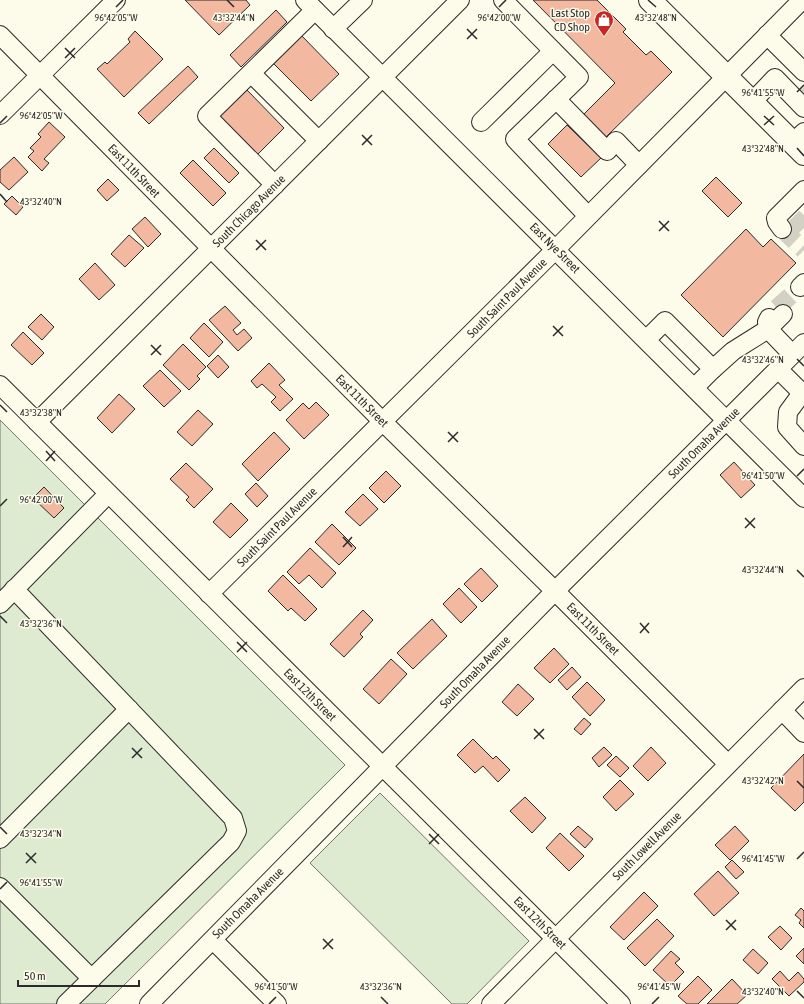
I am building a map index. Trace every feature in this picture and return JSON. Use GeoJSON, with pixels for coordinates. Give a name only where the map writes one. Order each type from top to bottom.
{"type":"FeatureCollection","features":[{"type":"Feature","properties":{"kind":"main road"},"geometry":{"type":"LineString","coordinates":[[650,0],[752,102],[800,143]]}},
{"type":"Feature","properties":{"kind":"street"},"geometry":{"type":"LineString","coordinates":[[0,115],[116,0]]}},
{"type":"Feature","properties":{"kind":"street"},"geometry":{"type":"LineString","coordinates":[[334,29],[363,0]]}},
{"type":"Feature","properties":{"kind":"street","name":"South Chicago Avenue"},"geometry":{"type":"LineString","coordinates":[[37,422],[460,0]]}},
{"type":"Feature","properties":{"kind":"street"},"geometry":{"type":"LineString","coordinates":[[503,0],[579,77],[515,139],[588,216]]}},
{"type":"Feature","properties":{"kind":"street","name":"South Saint Paul Avenue"},"geometry":{"type":"LineString","coordinates":[[209,594],[556,249],[802,0]]}},
{"type":"Feature","properties":{"kind":"street"},"geometry":{"type":"LineString","coordinates":[[275,185],[207,116],[251,73],[310,5]]}},
{"type":"Feature","properties":{"kind":"street","name":"East Nye Street"},"geometry":{"type":"LineString","coordinates":[[310,5],[804,498]]}},
{"type":"Feature","properties":{"kind":"street","name":"East 11th Street"},"geometry":{"type":"LineString","coordinates":[[0,35],[382,422],[555,591],[728,764]]}},
{"type":"Feature","properties":{"kind":"street"},"geometry":{"type":"LineString","coordinates":[[767,35],[802,72]]}},
{"type":"Feature","properties":{"kind":"street"},"geometry":{"type":"LineString","coordinates":[[481,122],[553,51]]}},
{"type":"Feature","properties":{"kind":"street"},"geometry":{"type":"LineString","coordinates":[[251,73],[319,141]]}},
{"type":"Feature","properties":{"kind":"street"},"geometry":{"type":"LineString","coordinates":[[752,102],[774,78],[804,108]]}},
{"type":"Feature","properties":{"kind":"street"},"geometry":{"type":"LineString","coordinates":[[556,99],[607,151],[616,141],[639,165]]}},
{"type":"Feature","properties":{"kind":"street"},"geometry":{"type":"LineString","coordinates":[[780,311],[767,322],[768,329],[798,348]]}},
{"type":"Feature","properties":{"kind":"street"},"geometry":{"type":"LineString","coordinates":[[646,340],[665,321],[713,369]]}},
{"type":"Feature","properties":{"kind":"street"},"geometry":{"type":"LineString","coordinates":[[694,388],[733,351],[768,329]]}},
{"type":"Feature","properties":{"kind":"street","name":"South Omaha Avenue"},"geometry":{"type":"LineString","coordinates":[[149,1004],[555,591],[798,348]]}},
{"type":"Feature","properties":{"kind":"street"},"geometry":{"type":"LineString","coordinates":[[778,369],[803,394],[788,412],[786,427],[804,446]]}},
{"type":"Feature","properties":{"kind":"street","name":"East 12th Street"},"geometry":{"type":"LineString","coordinates":[[0,385],[621,1004]]}},
{"type":"Feature","properties":{"kind":"street"},"geometry":{"type":"LineString","coordinates":[[0,604],[108,494]]}},
{"type":"Feature","properties":{"kind":"street"},"geometry":{"type":"LineString","coordinates":[[14,589],[233,818],[237,831],[231,842],[66,1004]]}},
{"type":"Feature","properties":{"kind":"street","name":"South Lowell Avenue"},"geometry":{"type":"LineString","coordinates":[[491,1004],[804,688]]}},
{"type":"Feature","properties":{"kind":"street"},"geometry":{"type":"LineString","coordinates":[[0,839],[129,709]]}},
{"type":"Feature","properties":{"kind":"street"},"geometry":{"type":"LineString","coordinates":[[782,710],[804,733]]}},
{"type":"Feature","properties":{"kind":"street"},"geometry":{"type":"LineString","coordinates":[[0,887],[92,979]]}},
{"type":"Feature","properties":{"kind":"street"},"geometry":{"type":"LineString","coordinates":[[213,940],[277,1004]]}},
{"type":"Feature","properties":{"kind":"green space"},"geometry":{"type":"Polygon","coordinates":[[[0,420],[345,765],[105,1004],[0,1004],[0,420]]]}},
{"type":"Feature","properties":{"kind":"green space"},"geometry":{"type":"Polygon","coordinates":[[[380,793],[529,941],[467,1004],[452,1004],[310,863],[380,793]]]}},
{"type":"Feature","properties":{"kind":"building"},"geometry":{"type":"Polygon","coordinates":[[[185,0],[246,0],[250,5],[219,35],[185,0]]]}},
{"type":"Feature","properties":{"kind":"building"},"geometry":{"type":"Polygon","coordinates":[[[533,0],[597,0],[626,29],[623,32],[646,55],[651,51],[672,72],[603,140],[581,117],[615,83],[533,0]]]}},
{"type":"Feature","properties":{"kind":"building"},"geometry":{"type":"Polygon","coordinates":[[[276,10],[287,22],[241,67],[230,55],[276,10]]]}},
{"type":"Feature","properties":{"kind":"building"},"geometry":{"type":"Polygon","coordinates":[[[135,31],[163,59],[124,97],[97,69],[105,62],[107,64],[130,42],[128,39],[135,31]]]}},
{"type":"Feature","properties":{"kind":"building"},"geometry":{"type":"Polygon","coordinates":[[[300,34],[339,74],[311,101],[272,62],[300,34]]]}},
{"type":"Feature","properties":{"kind":"building"},"geometry":{"type":"Polygon","coordinates":[[[188,66],[198,77],[149,124],[138,113],[188,66]]]}},
{"type":"Feature","properties":{"kind":"building"},"geometry":{"type":"Polygon","coordinates":[[[245,88],[284,128],[257,155],[218,116],[245,88]]]}},
{"type":"Feature","properties":{"kind":"building"},"geometry":{"type":"Polygon","coordinates":[[[49,122],[65,137],[44,159],[49,163],[42,171],[28,157],[34,151],[30,148],[41,137],[38,134],[49,122]]]}},
{"type":"Feature","properties":{"kind":"building"},"geometry":{"type":"Polygon","coordinates":[[[567,125],[601,158],[581,177],[548,144],[567,125]]]}},
{"type":"Feature","properties":{"kind":"building"},"geometry":{"type":"Polygon","coordinates":[[[214,148],[239,173],[229,183],[204,158],[214,148]]]}},
{"type":"Feature","properties":{"kind":"building"},"geometry":{"type":"Polygon","coordinates":[[[14,157],[28,172],[9,190],[0,182],[0,170],[14,157]]]}},
{"type":"Feature","properties":{"kind":"building"},"geometry":{"type":"Polygon","coordinates":[[[193,160],[226,193],[213,206],[180,173],[193,160]]]}},
{"type":"Feature","properties":{"kind":"building"},"geometry":{"type":"Polygon","coordinates":[[[716,177],[742,203],[728,217],[702,191],[716,177]]]}},
{"type":"Feature","properties":{"kind":"building"},"geometry":{"type":"Polygon","coordinates":[[[108,179],[119,190],[107,201],[97,190],[108,179]]]}},
{"type":"Feature","properties":{"kind":"building"},"geometry":{"type":"Polygon","coordinates":[[[12,196],[23,207],[16,215],[4,204],[12,196]]]}},
{"type":"Feature","properties":{"kind":"building"},"geometry":{"type":"Polygon","coordinates":[[[145,217],[161,234],[148,247],[132,229],[145,217]]]}},
{"type":"Feature","properties":{"kind":"building"},"geometry":{"type":"Polygon","coordinates":[[[746,229],[763,247],[771,239],[796,263],[723,337],[681,295],[746,229]]]}},
{"type":"Feature","properties":{"kind":"building"},"geometry":{"type":"Polygon","coordinates":[[[129,235],[144,248],[125,267],[111,254],[129,235]]]}},
{"type":"Feature","properties":{"kind":"building"},"geometry":{"type":"Polygon","coordinates":[[[95,263],[115,285],[99,300],[79,279],[95,263]]]}},
{"type":"Feature","properties":{"kind":"building"},"geometry":{"type":"Polygon","coordinates":[[[225,306],[241,323],[233,330],[237,335],[244,329],[252,338],[238,351],[209,320],[225,306]]]}},
{"type":"Feature","properties":{"kind":"building"},"geometry":{"type":"Polygon","coordinates":[[[41,314],[54,327],[42,340],[28,327],[41,314]]]}},
{"type":"Feature","properties":{"kind":"building"},"geometry":{"type":"Polygon","coordinates":[[[204,323],[223,342],[209,357],[190,338],[204,323]]]}},
{"type":"Feature","properties":{"kind":"building"},"geometry":{"type":"Polygon","coordinates":[[[23,332],[44,353],[32,365],[11,345],[23,332]]]}},
{"type":"Feature","properties":{"kind":"building"},"geometry":{"type":"Polygon","coordinates":[[[183,344],[206,367],[197,376],[200,379],[189,390],[163,365],[183,344]]]}},
{"type":"Feature","properties":{"kind":"building"},"geometry":{"type":"Polygon","coordinates":[[[218,355],[229,367],[218,378],[207,366],[218,355]]]}},
{"type":"Feature","properties":{"kind":"building"},"geometry":{"type":"Polygon","coordinates":[[[269,363],[285,380],[279,385],[293,399],[280,411],[271,402],[276,397],[262,384],[257,388],[251,381],[269,363]]]}},
{"type":"Feature","properties":{"kind":"building"},"geometry":{"type":"Polygon","coordinates":[[[160,370],[181,391],[164,407],[143,386],[160,370]]]}},
{"type":"Feature","properties":{"kind":"building"},"geometry":{"type":"Polygon","coordinates":[[[119,394],[135,409],[112,433],[97,418],[119,394]]]}},
{"type":"Feature","properties":{"kind":"building"},"geometry":{"type":"Polygon","coordinates":[[[316,402],[329,415],[304,439],[286,420],[303,403],[309,409],[316,402]]]}},
{"type":"Feature","properties":{"kind":"building"},"geometry":{"type":"Polygon","coordinates":[[[198,410],[213,424],[192,446],[177,432],[198,410]]]}},
{"type":"Feature","properties":{"kind":"building"},"geometry":{"type":"Polygon","coordinates":[[[274,432],[290,449],[258,481],[242,464],[274,432]]]}},
{"type":"Feature","properties":{"kind":"building"},"geometry":{"type":"Polygon","coordinates":[[[734,462],[755,485],[741,498],[720,475],[734,462]]]}},
{"type":"Feature","properties":{"kind":"building"},"geometry":{"type":"Polygon","coordinates":[[[186,463],[213,489],[194,508],[186,500],[189,497],[170,479],[186,463]]]}},
{"type":"Feature","properties":{"kind":"building"},"geometry":{"type":"Polygon","coordinates":[[[386,471],[401,486],[384,503],[369,488],[386,471]]]}},
{"type":"Feature","properties":{"kind":"building"},"geometry":{"type":"Polygon","coordinates":[[[256,483],[268,496],[257,507],[245,494],[256,483]]]}},
{"type":"Feature","properties":{"kind":"building"},"geometry":{"type":"Polygon","coordinates":[[[44,487],[64,508],[54,518],[33,498],[44,487]]]}},
{"type":"Feature","properties":{"kind":"building"},"geometry":{"type":"Polygon","coordinates":[[[363,494],[378,509],[360,526],[345,512],[363,494]]]}},
{"type":"Feature","properties":{"kind":"building"},"geometry":{"type":"Polygon","coordinates":[[[231,503],[248,520],[230,538],[213,522],[231,503]]]}},
{"type":"Feature","properties":{"kind":"building"},"geometry":{"type":"Polygon","coordinates":[[[332,524],[356,548],[339,565],[315,542],[332,524]]]}},
{"type":"Feature","properties":{"kind":"building"},"geometry":{"type":"Polygon","coordinates":[[[310,548],[336,573],[322,588],[309,575],[299,584],[287,572],[310,548]]]}},
{"type":"Feature","properties":{"kind":"building"},"geometry":{"type":"Polygon","coordinates":[[[481,568],[498,586],[482,602],[464,584],[481,568]]]}},
{"type":"Feature","properties":{"kind":"building"},"geometry":{"type":"Polygon","coordinates":[[[283,575],[317,609],[305,621],[291,608],[288,611],[268,591],[283,575]]]}},
{"type":"Feature","properties":{"kind":"building"},"geometry":{"type":"Polygon","coordinates":[[[459,588],[477,607],[461,623],[443,604],[459,588]]]}},
{"type":"Feature","properties":{"kind":"building"},"geometry":{"type":"Polygon","coordinates":[[[363,610],[373,620],[360,634],[363,637],[344,657],[330,644],[363,610]]]}},
{"type":"Feature","properties":{"kind":"building"},"geometry":{"type":"Polygon","coordinates":[[[432,619],[447,636],[413,669],[397,653],[432,619]]]}},
{"type":"Feature","properties":{"kind":"building"},"geometry":{"type":"Polygon","coordinates":[[[554,648],[569,664],[550,683],[534,668],[554,648]]]}},
{"type":"Feature","properties":{"kind":"building"},"geometry":{"type":"Polygon","coordinates":[[[391,659],[407,674],[379,704],[363,689],[391,659]]]}},
{"type":"Feature","properties":{"kind":"building"},"geometry":{"type":"Polygon","coordinates":[[[572,667],[581,677],[567,690],[558,680],[572,667]]]}},
{"type":"Feature","properties":{"kind":"building"},"geometry":{"type":"Polygon","coordinates":[[[587,682],[605,700],[590,716],[572,697],[587,682]]]}},
{"type":"Feature","properties":{"kind":"building"},"geometry":{"type":"Polygon","coordinates":[[[518,684],[534,699],[517,716],[502,702],[518,684]]]}},
{"type":"Feature","properties":{"kind":"building"},"geometry":{"type":"Polygon","coordinates":[[[584,718],[591,724],[581,735],[574,729],[584,718]]]}},
{"type":"Feature","properties":{"kind":"building"},"geometry":{"type":"Polygon","coordinates":[[[473,739],[493,759],[496,756],[510,770],[498,782],[483,766],[475,773],[457,755],[473,739]]]}},
{"type":"Feature","properties":{"kind":"building"},"geometry":{"type":"Polygon","coordinates":[[[604,747],[612,755],[599,767],[592,758],[604,747]]]}},
{"type":"Feature","properties":{"kind":"building"},"geometry":{"type":"Polygon","coordinates":[[[651,747],[666,763],[648,781],[633,766],[651,747]]]}},
{"type":"Feature","properties":{"kind":"building"},"geometry":{"type":"Polygon","coordinates":[[[804,754],[804,802],[795,811],[771,788],[804,754]]]}},
{"type":"Feature","properties":{"kind":"building"},"geometry":{"type":"Polygon","coordinates":[[[616,756],[629,768],[620,777],[607,765],[616,756]]]}},
{"type":"Feature","properties":{"kind":"building"},"geometry":{"type":"Polygon","coordinates":[[[620,780],[634,794],[616,811],[603,797],[620,780]]]}},
{"type":"Feature","properties":{"kind":"building"},"geometry":{"type":"Polygon","coordinates":[[[525,797],[546,818],[532,833],[510,811],[525,797]]]}},
{"type":"Feature","properties":{"kind":"building"},"geometry":{"type":"Polygon","coordinates":[[[578,826],[593,839],[585,848],[570,834],[578,826]]]}},
{"type":"Feature","properties":{"kind":"building"},"geometry":{"type":"Polygon","coordinates":[[[735,826],[749,841],[730,860],[715,845],[735,826]]]}},
{"type":"Feature","properties":{"kind":"building"},"geometry":{"type":"Polygon","coordinates":[[[560,833],[584,856],[569,871],[546,848],[560,833]]]}},
{"type":"Feature","properties":{"kind":"building"},"geometry":{"type":"Polygon","coordinates":[[[732,860],[744,872],[736,879],[725,867],[732,860]]]}},
{"type":"Feature","properties":{"kind":"building"},"geometry":{"type":"Polygon","coordinates":[[[718,871],[739,893],[714,916],[694,894],[718,871]]]}},
{"type":"Feature","properties":{"kind":"building"},"geometry":{"type":"Polygon","coordinates":[[[644,892],[658,906],[624,940],[610,927],[644,892]]]}},
{"type":"Feature","properties":{"kind":"building"},"geometry":{"type":"Polygon","coordinates":[[[801,908],[804,911],[804,928],[799,923],[801,920],[795,915],[801,908]]]}},
{"type":"Feature","properties":{"kind":"building"},"geometry":{"type":"Polygon","coordinates":[[[657,919],[674,936],[645,966],[627,948],[657,919]]]}},
{"type":"Feature","properties":{"kind":"building"},"geometry":{"type":"Polygon","coordinates":[[[780,926],[792,938],[781,950],[768,937],[780,926]]]}},
{"type":"Feature","properties":{"kind":"building"},"geometry":{"type":"Polygon","coordinates":[[[804,948],[804,964],[796,956],[804,948]]]}},
{"type":"Feature","properties":{"kind":"building"},"geometry":{"type":"Polygon","coordinates":[[[753,949],[768,963],[758,974],[743,960],[753,949]]]}},
{"type":"Feature","properties":{"kind":"building"},"geometry":{"type":"Polygon","coordinates":[[[671,951],[680,959],[675,963],[684,972],[670,986],[653,970],[671,951]]]}},
{"type":"Feature","properties":{"kind":"building"},"geometry":{"type":"Polygon","coordinates":[[[780,971],[789,981],[798,972],[804,979],[804,982],[789,996],[772,979],[780,971]]]}},
{"type":"Feature","properties":{"kind":"building"},"geometry":{"type":"Polygon","coordinates":[[[698,976],[712,990],[698,1004],[687,1004],[678,996],[698,976]]]}},
{"type":"Feature","properties":{"kind":"building"},"geometry":{"type":"Polygon","coordinates":[[[732,979],[747,995],[737,1004],[707,1004],[732,979]]]}},
{"type":"Feature","properties":{"kind":"tunnel"},"geometry":{"type":"LineString","coordinates":[[801,90],[804,93]]}},
{"type":"Feature","properties":{"kind":"tunnel"},"geometry":{"type":"LineString","coordinates":[[793,217],[804,228]]}},
{"type":"Feature","properties":{"kind":"tunnel"},"geometry":{"type":"LineString","coordinates":[[782,229],[804,250]]}},
{"type":"Feature","properties":{"kind":"tunnel"},"geometry":{"type":"LineString","coordinates":[[777,308],[800,287]]}},
{"type":"Feature","properties":{"kind":"place","name":"Last Stop CD Shop"},"geometry":{"type":"Point","coordinates":[604,37]}}]}
